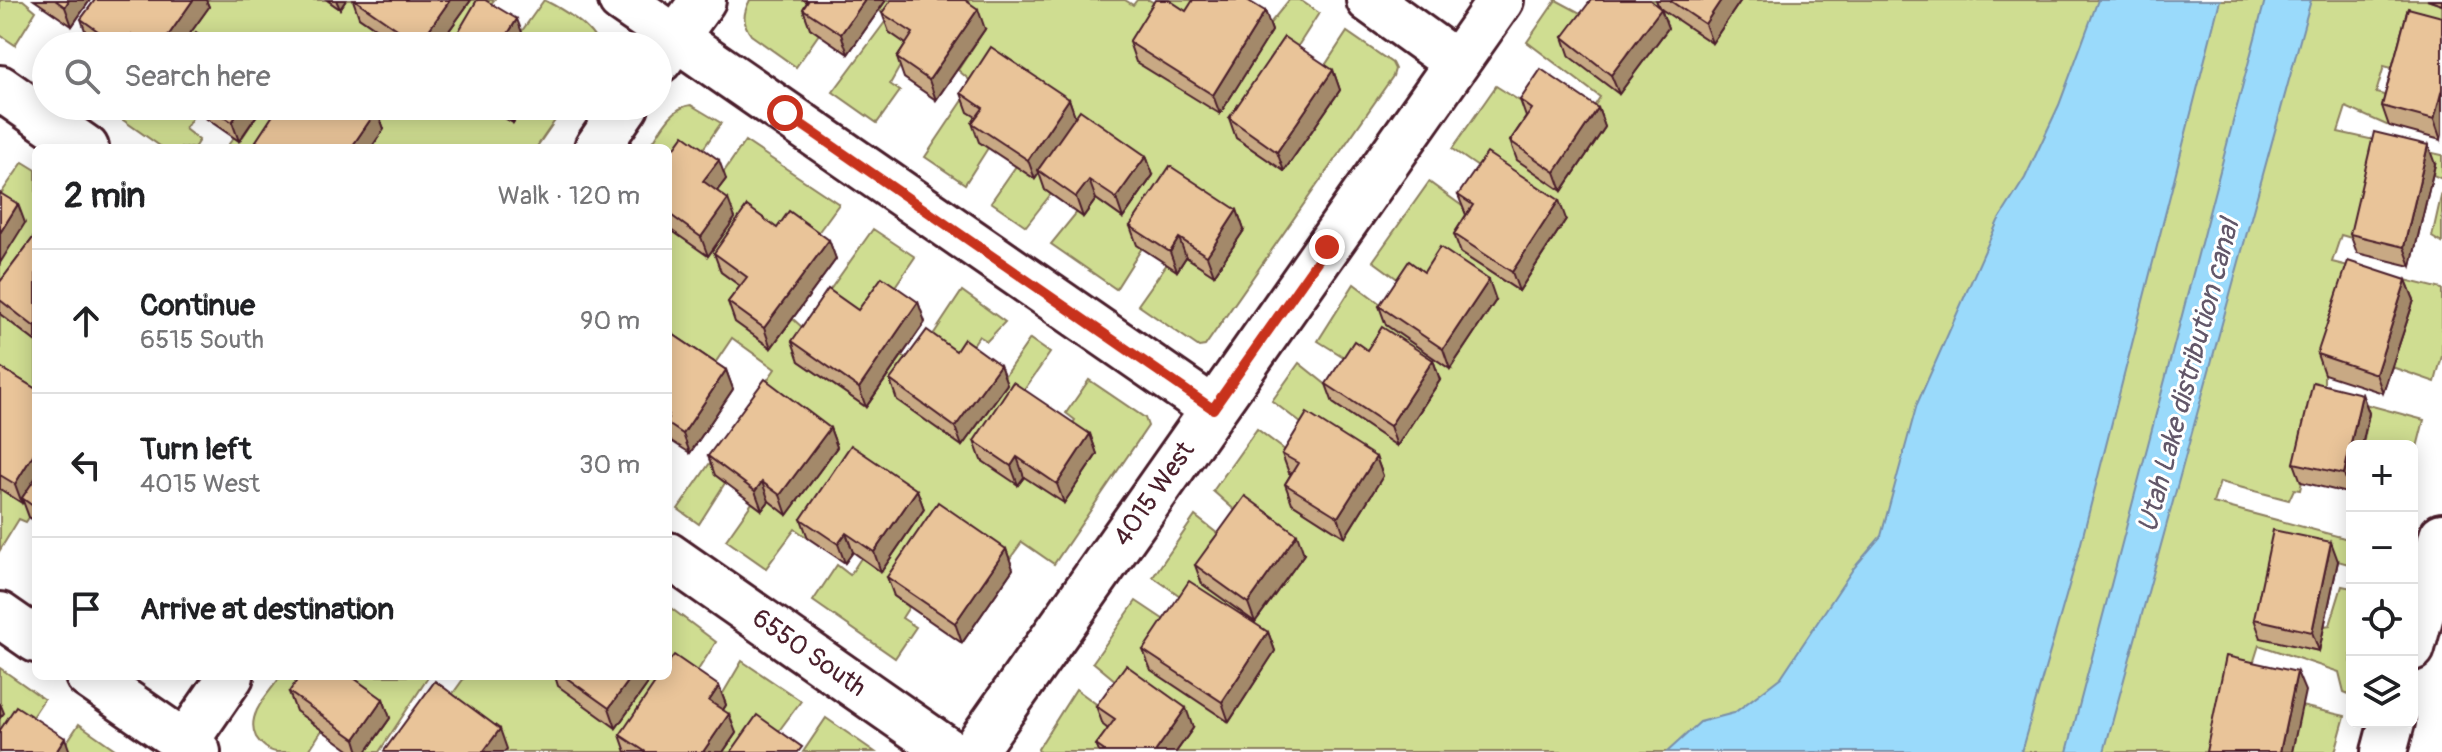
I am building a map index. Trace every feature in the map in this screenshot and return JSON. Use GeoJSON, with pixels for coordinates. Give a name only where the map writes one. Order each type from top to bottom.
{"type":"FeatureCollection","features":[{"type":"Feature","properties":{"kind":"street"},"geometry":{"type":"LineString","coordinates":[[621,0],[650,32]]}},
{"type":"Feature","properties":{"kind":"street"},"geometry":{"type":"LineString","coordinates":[[672,43],[703,0]]}},
{"type":"Feature","properties":{"kind":"street"},"geometry":{"type":"LineString","coordinates":[[1369,0],[1455,62]]}},
{"type":"Feature","properties":{"kind":"street","name":"4015 West"},"geometry":{"type":"LineString","coordinates":[[973,752],[1501,0]]}},
{"type":"Feature","properties":{"kind":"street"},"geometry":{"type":"LineString","coordinates":[[672,53],[1213,409]]}},
{"type":"Feature","properties":{"kind":"street"},"geometry":{"type":"LineString","coordinates":[[0,88],[32,110]]}},
{"type":"Feature","properties":{"kind":"street"},"geometry":{"type":"LineString","coordinates":[[46,120],[80,144]]}},
{"type":"Feature","properties":{"kind":"street"},"geometry":{"type":"LineString","coordinates":[[600,144],[616,120]]}},
{"type":"Feature","properties":{"kind":"street"},"geometry":{"type":"LineString","coordinates":[[2418,626],[2442,536]]}},
{"type":"Feature","properties":{"kind":"street","name":"6550 South"},"geometry":{"type":"LineString","coordinates":[[672,558],[950,752]]}},
{"type":"Feature","properties":{"kind":"street"},"geometry":{"type":"LineString","coordinates":[[0,615],[32,637]]}},
{"type":"Feature","properties":{"kind":"street"},"geometry":{"type":"LineString","coordinates":[[94,680],[192,748],[229,680]]}},
{"type":"Feature","properties":{"kind":"street"},"geometry":{"type":"LineString","coordinates":[[2384,752],[2390,728]]}},
{"type":"Feature","properties":{"kind":"green space"},"geometry":{"type":"Polygon","coordinates":[[[0,0],[23,0],[36,11],[15,45],[0,35],[0,0]]]}},
{"type":"Feature","properties":{"kind":"green space"},"geometry":{"type":"Polygon","coordinates":[[[199,0],[327,0],[340,9],[346,0],[371,0],[359,17],[381,32],[191,32],[208,7],[199,0]]]}},
{"type":"Feature","properties":{"kind":"green space"},"geometry":{"type":"Polygon","coordinates":[[[471,0],[494,0],[480,18],[474,32],[448,32],[471,0]]]}},
{"type":"Feature","properties":{"kind":"green space"},"geometry":{"type":"Polygon","coordinates":[[[544,0],[567,13],[590,32],[521,32],[544,0]]]}},
{"type":"Feature","properties":{"kind":"green space"},"geometry":{"type":"Polygon","coordinates":[[[750,0],[804,0],[821,12],[810,28],[819,34],[796,67],[751,35],[744,18],[750,0]]]}},
{"type":"Feature","properties":{"kind":"green space"},"geometry":{"type":"Polygon","coordinates":[[[886,0],[911,0],[911,47],[890,84],[900,91],[877,123],[833,92],[888,18],[879,10],[886,0]]]}},
{"type":"Feature","properties":{"kind":"green space"},"geometry":{"type":"Polygon","coordinates":[[[944,0],[1125,0],[1133,5],[1137,0],[1149,0],[1158,5],[1162,0],[1212,0],[1267,27],[1289,0],[1300,0],[1319,13],[1291,57],[1318,76],[1347,32],[1392,63],[1395,69],[1205,346],[1199,347],[1138,305],[1167,264],[1177,271],[1186,257],[1214,275],[1244,230],[1142,248],[1116,289],[1051,244],[1077,212],[1084,216],[1096,199],[1123,218],[1153,175],[1045,189],[1051,194],[1026,226],[991,202],[1016,166],[990,127],[988,148],[965,184],[925,157],[974,84],[958,70],[985,29],[944,0]]]}},
{"type":"Feature","properties":{"kind":"green space"},"geometry":{"type":"Polygon","coordinates":[[[1556,0],[1582,14],[1631,0],[2427,0],[2442,5],[2442,34],[2403,71],[2384,66],[2376,93],[2396,98],[2389,126],[2346,107],[2338,132],[2442,155],[2442,179],[2433,175],[2435,164],[2362,241],[2341,235],[2332,262],[2442,289],[2442,356],[2435,382],[2392,367],[2413,300],[2324,373],[2324,393],[2424,420],[2418,444],[2418,440],[2364,440],[2369,413],[2320,402],[2300,490],[2294,489],[2289,500],[2220,482],[2213,503],[2346,538],[2346,563],[2338,561],[2261,638],[2319,651],[2324,626],[2330,625],[2342,586],[2346,587],[2346,693],[2339,672],[2259,645],[2248,680],[2217,752],[1176,752],[1193,728],[1128,691],[1093,662],[1136,601],[1178,629],[1193,605],[1153,577],[1195,516],[1218,534],[1208,546],[1222,557],[1247,521],[1213,491],[1257,429],[1298,460],[1305,483],[1292,503],[1345,536],[1314,433],[1272,401],[1299,363],[1339,395],[1333,403],[1397,445],[1440,380],[1357,365],[1318,341],[1354,284],[1394,314],[1387,325],[1451,368],[1411,289],[1373,261],[1429,182],[1469,211],[1480,224],[1461,253],[1519,291],[1566,219],[1491,176],[1452,149],[1496,86],[1534,110],[1588,116],[1600,97],[1527,42],[1556,0]]]}},
{"type":"Feature","properties":{"kind":"green space"},"geometry":{"type":"Polygon","coordinates":[[[691,105],[721,123],[696,159],[672,182],[672,144],[652,144],[668,120],[672,120],[672,115],[691,105]]]}},
{"type":"Feature","properties":{"kind":"green space"},"geometry":{"type":"Polygon","coordinates":[[[123,120],[191,120],[185,129],[199,140],[196,144],[157,144],[123,120]]]}},
{"type":"Feature","properties":{"kind":"green space"},"geometry":{"type":"Polygon","coordinates":[[[254,120],[290,120],[274,144],[229,144],[234,137],[240,141],[254,120]]]}},
{"type":"Feature","properties":{"kind":"green space"},"geometry":{"type":"Polygon","coordinates":[[[370,120],[508,120],[513,123],[515,120],[555,120],[539,144],[374,144],[383,129],[370,120]]]}},
{"type":"Feature","properties":{"kind":"green space"},"geometry":{"type":"Polygon","coordinates":[[[745,141],[839,204],[812,241],[721,272],[754,296],[771,347],[793,319],[803,328],[873,229],[915,257],[866,329],[799,361],[866,407],[902,356],[913,365],[962,291],[1005,322],[987,341],[979,336],[958,367],[1001,381],[1030,339],[1050,353],[1013,406],[1018,485],[1024,477],[1064,503],[1067,433],[1075,420],[1066,413],[1089,380],[1145,418],[1148,426],[1054,564],[1022,542],[1006,564],[894,596],[909,607],[902,618],[916,627],[895,658],[813,601],[837,565],[850,575],[861,558],[882,571],[858,465],[808,538],[795,529],[766,568],[726,540],[752,503],[762,510],[837,447],[715,475],[725,483],[699,524],[678,509],[775,369],[732,338],[709,372],[672,348],[672,225],[710,200],[721,176],[745,141]]]}},
{"type":"Feature","properties":{"kind":"green space"},"geometry":{"type":"Polygon","coordinates":[[[23,162],[32,168],[32,247],[0,311],[0,195],[23,162]]]}},
{"type":"Feature","properties":{"kind":"green space"},"geometry":{"type":"Polygon","coordinates":[[[2442,192],[2442,243],[2432,237],[2442,192]]]}},
{"type":"Feature","properties":{"kind":"green space"},"geometry":{"type":"Polygon","coordinates":[[[0,314],[32,339],[32,402],[0,382],[0,314]]]}},
{"type":"Feature","properties":{"kind":"green space"},"geometry":{"type":"Polygon","coordinates":[[[32,487],[32,513],[26,522],[19,519],[0,550],[0,489],[22,503],[32,487]]]}},
{"type":"Feature","properties":{"kind":"green space"},"geometry":{"type":"Polygon","coordinates":[[[672,609],[716,642],[691,681],[628,752],[504,752],[446,703],[463,680],[672,680],[672,609]]]}},
{"type":"Feature","properties":{"kind":"green space"},"geometry":{"type":"Polygon","coordinates":[[[742,661],[801,701],[772,740],[752,752],[723,752],[736,733],[716,720],[719,700],[742,661]]]}},
{"type":"Feature","properties":{"kind":"green space"},"geometry":{"type":"Polygon","coordinates":[[[0,668],[44,699],[26,726],[0,752],[0,668]]]}},
{"type":"Feature","properties":{"kind":"green space"},"geometry":{"type":"Polygon","coordinates":[[[278,680],[318,680],[297,711],[322,730],[308,752],[273,751],[256,737],[254,721],[265,697],[278,680]]]}},
{"type":"Feature","properties":{"kind":"green space"},"geometry":{"type":"Polygon","coordinates":[[[337,680],[426,680],[379,752],[366,752],[390,718],[337,680]]]}},
{"type":"Feature","properties":{"kind":"green space"},"geometry":{"type":"Polygon","coordinates":[[[1076,689],[1111,715],[1122,738],[1112,752],[1039,752],[1038,749],[1076,689]]]}},
{"type":"Feature","properties":{"kind":"green space"},"geometry":{"type":"Polygon","coordinates":[[[2301,706],[2345,716],[2335,752],[2292,752],[2301,706]]]}},
{"type":"Feature","properties":{"kind":"green space"},"geometry":{"type":"Polygon","coordinates":[[[826,718],[875,752],[803,752],[826,718]]]}},
{"type":"Feature","properties":{"kind":"green space"},"geometry":{"type":"Polygon","coordinates":[[[79,724],[119,752],[61,751],[79,724]]]}},
{"type":"Feature","properties":{"kind":"water"},"geometry":{"type":"Polygon","coordinates":[[[2098,0],[2220,0],[2079,551],[2021,752],[1667,752],[1700,722],[1734,713],[1781,677],[1853,569],[1881,536],[1917,404],[1998,221],[2025,178],[2059,105],[2098,0]]]}},
{"type":"Feature","properties":{"kind":"water","name":"Utah Lake distribution canal"},"geometry":{"type":"Polygon","coordinates":[[[2265,0],[2311,0],[2104,752],[2067,752],[2265,0]]]}},
{"type":"Feature","properties":{"kind":"building"},"geometry":{"type":"Polygon","coordinates":[[[55,0],[69,0],[65,7],[55,0]]]}},
{"type":"Feature","properties":{"kind":"building"},"geometry":{"type":"Polygon","coordinates":[[[95,0],[193,0],[171,32],[99,32],[81,19],[95,0]]]}},
{"type":"Feature","properties":{"kind":"building"},"geometry":{"type":"Polygon","coordinates":[[[355,0],[450,0],[427,32],[402,32],[355,0]]]}},
{"type":"Feature","properties":{"kind":"building"},"geometry":{"type":"Polygon","coordinates":[[[477,0],[485,0],[517,19],[509,32],[458,32],[477,0]]]}},
{"type":"Feature","properties":{"kind":"building"},"geometry":{"type":"Polygon","coordinates":[[[809,0],[865,0],[841,34],[803,9],[809,0]]]}},
{"type":"Feature","properties":{"kind":"building"},"geometry":{"type":"Polygon","coordinates":[[[891,0],[965,0],[978,9],[929,80],[897,58],[913,33],[882,13],[891,0]]]}},
{"type":"Feature","properties":{"kind":"building"},"geometry":{"type":"Polygon","coordinates":[[[1155,0],[1169,0],[1186,11],[1193,0],[1247,0],[1265,11],[1213,95],[1129,42],[1155,0]]]}},
{"type":"Feature","properties":{"kind":"building"},"geometry":{"type":"Polygon","coordinates":[[[1591,0],[1650,0],[1661,9],[1611,75],[1563,37],[1591,0]]]}},
{"type":"Feature","properties":{"kind":"building"},"geometry":{"type":"Polygon","coordinates":[[[1669,0],[1721,0],[1705,24],[1669,0]]]}},
{"type":"Feature","properties":{"kind":"building"},"geometry":{"type":"Polygon","coordinates":[[[2408,8],[2442,17],[2442,89],[2434,120],[2382,106],[2408,8]]]}},
{"type":"Feature","properties":{"kind":"building"},"geometry":{"type":"Polygon","coordinates":[[[1284,37],[1333,70],[1277,152],[1229,118],[1284,37]]]}},
{"type":"Feature","properties":{"kind":"building"},"geometry":{"type":"Polygon","coordinates":[[[991,47],[1069,99],[1028,160],[972,123],[983,108],[961,93],[991,47]]]}},
{"type":"Feature","properties":{"kind":"building"},"geometry":{"type":"Polygon","coordinates":[[[1541,69],[1598,108],[1555,172],[1510,141],[1532,109],[1520,100],[1541,69]]]}},
{"type":"Feature","properties":{"kind":"building"},"geometry":{"type":"Polygon","coordinates":[[[1080,110],[1146,156],[1116,198],[1089,180],[1076,197],[1038,170],[1080,110]]]}},
{"type":"Feature","properties":{"kind":"building"},"geometry":{"type":"Polygon","coordinates":[[[270,120],[370,120],[354,144],[261,144],[256,141],[270,120]]]}},
{"type":"Feature","properties":{"kind":"building"},"geometry":{"type":"Polygon","coordinates":[[[2374,132],[2428,145],[2404,247],[2350,234],[2374,132]]]}},
{"type":"Feature","properties":{"kind":"building"},"geometry":{"type":"Polygon","coordinates":[[[684,135],[719,160],[703,181],[728,199],[701,237],[672,216],[672,152],[684,135]]]}},
{"type":"Feature","properties":{"kind":"building"},"geometry":{"type":"Polygon","coordinates":[[[1487,153],[1559,200],[1512,272],[1454,234],[1473,205],[1458,195],[1487,153]]]}},
{"type":"Feature","properties":{"kind":"building"},"geometry":{"type":"Polygon","coordinates":[[[1170,166],[1237,210],[1207,256],[1179,238],[1170,252],[1130,226],[1170,166]]]}},
{"type":"Feature","properties":{"kind":"building"},"geometry":{"type":"Polygon","coordinates":[[[0,193],[18,204],[0,233],[0,193]]]}},
{"type":"Feature","properties":{"kind":"building"},"geometry":{"type":"Polygon","coordinates":[[[747,206],[777,228],[789,211],[829,240],[764,328],[728,302],[747,277],[714,253],[747,206]]]}},
{"type":"Feature","properties":{"kind":"building"},"geometry":{"type":"Polygon","coordinates":[[[32,239],[32,325],[0,300],[0,282],[32,239]]]}},
{"type":"Feature","properties":{"kind":"building"},"geometry":{"type":"Polygon","coordinates":[[[1440,247],[1489,280],[1443,349],[1379,306],[1409,261],[1424,272],[1440,247]]]}},
{"type":"Feature","properties":{"kind":"building"},"geometry":{"type":"Polygon","coordinates":[[[2348,261],[2406,280],[2376,374],[2317,354],[2348,261]]]}},
{"type":"Feature","properties":{"kind":"building"},"geometry":{"type":"Polygon","coordinates":[[[882,277],[918,302],[859,388],[792,341],[828,289],[858,310],[882,277]]]}},
{"type":"Feature","properties":{"kind":"building"},"geometry":{"type":"Polygon","coordinates":[[[1382,327],[1433,360],[1390,426],[1326,384],[1354,341],[1367,350],[1382,327]]]}},
{"type":"Feature","properties":{"kind":"building"},"geometry":{"type":"Polygon","coordinates":[[[927,330],[956,351],[964,339],[1000,365],[955,427],[890,380],[927,330]]]}},
{"type":"Feature","properties":{"kind":"building"},"geometry":{"type":"Polygon","coordinates":[[[672,334],[726,370],[683,434],[672,427],[672,334]]]}},
{"type":"Feature","properties":{"kind":"building"},"geometry":{"type":"Polygon","coordinates":[[[0,367],[32,387],[32,456],[15,484],[0,475],[0,367]]]}},
{"type":"Feature","properties":{"kind":"building"},"geometry":{"type":"Polygon","coordinates":[[[765,379],[830,428],[780,495],[762,482],[755,491],[708,456],[765,379]]]}},
{"type":"Feature","properties":{"kind":"building"},"geometry":{"type":"Polygon","coordinates":[[[1013,382],[1090,434],[1057,484],[1017,457],[1011,466],[974,441],[1013,382]]]}},
{"type":"Feature","properties":{"kind":"building"},"geometry":{"type":"Polygon","coordinates":[[[2313,382],[2362,394],[2352,440],[2346,440],[2344,474],[2294,463],[2313,382]]]}},
{"type":"Feature","properties":{"kind":"building"},"geometry":{"type":"Polygon","coordinates":[[[1307,413],[1376,457],[1338,517],[1285,484],[1298,463],[1282,454],[1307,413]]]}},
{"type":"Feature","properties":{"kind":"building"},"geometry":{"type":"Polygon","coordinates":[[[851,445],[917,490],[874,552],[846,533],[838,544],[801,519],[851,445]]]}},
{"type":"Feature","properties":{"kind":"building"},"geometry":{"type":"Polygon","coordinates":[[[32,483],[32,505],[22,498],[32,483]]]}},
{"type":"Feature","properties":{"kind":"building"},"geometry":{"type":"Polygon","coordinates":[[[1245,496],[1297,534],[1248,603],[1195,565],[1245,496]]]}},
{"type":"Feature","properties":{"kind":"building"},"geometry":{"type":"Polygon","coordinates":[[[938,502],[1006,549],[955,623],[887,577],[938,502]]]}},
{"type":"Feature","properties":{"kind":"building"},"geometry":{"type":"Polygon","coordinates":[[[2273,530],[2331,542],[2312,632],[2254,619],[2273,530]]]}},
{"type":"Feature","properties":{"kind":"building"},"geometry":{"type":"Polygon","coordinates":[[[1189,581],[1268,632],[1222,702],[1143,650],[1189,581]]]}},
{"type":"Feature","properties":{"kind":"building"},"geometry":{"type":"Polygon","coordinates":[[[674,655],[719,686],[709,701],[729,714],[703,752],[646,752],[620,735],[657,680],[672,680],[674,655]]]}},
{"type":"Feature","properties":{"kind":"building"},"geometry":{"type":"Polygon","coordinates":[[[2226,656],[2297,672],[2280,752],[2206,752],[2226,656]]]}},
{"type":"Feature","properties":{"kind":"building"},"geometry":{"type":"Polygon","coordinates":[[[1126,665],[1186,708],[1155,752],[1106,752],[1096,745],[1115,719],[1096,706],[1126,665]]]}},
{"type":"Feature","properties":{"kind":"building"},"geometry":{"type":"Polygon","coordinates":[[[297,680],[357,680],[383,699],[355,739],[289,692],[297,680]]]}},
{"type":"Feature","properties":{"kind":"building"},"geometry":{"type":"Polygon","coordinates":[[[570,680],[629,680],[609,708],[570,680]]]}},
{"type":"Feature","properties":{"kind":"building"},"geometry":{"type":"Polygon","coordinates":[[[435,681],[500,729],[483,752],[385,752],[384,751],[435,681]]]}},
{"type":"Feature","properties":{"kind":"building"},"geometry":{"type":"Polygon","coordinates":[[[16,706],[65,738],[56,752],[0,752],[0,730],[16,706]]]}},
{"type":"Feature","properties":{"kind":"building"},"geometry":{"type":"Polygon","coordinates":[[[757,715],[802,747],[798,752],[731,752],[757,715]]]}},
{"type":"Feature","properties":{"kind":"route"},"geometry":{"type":"LineString","coordinates":[[785,113],[1213,409],[1327,247]]}}]}
